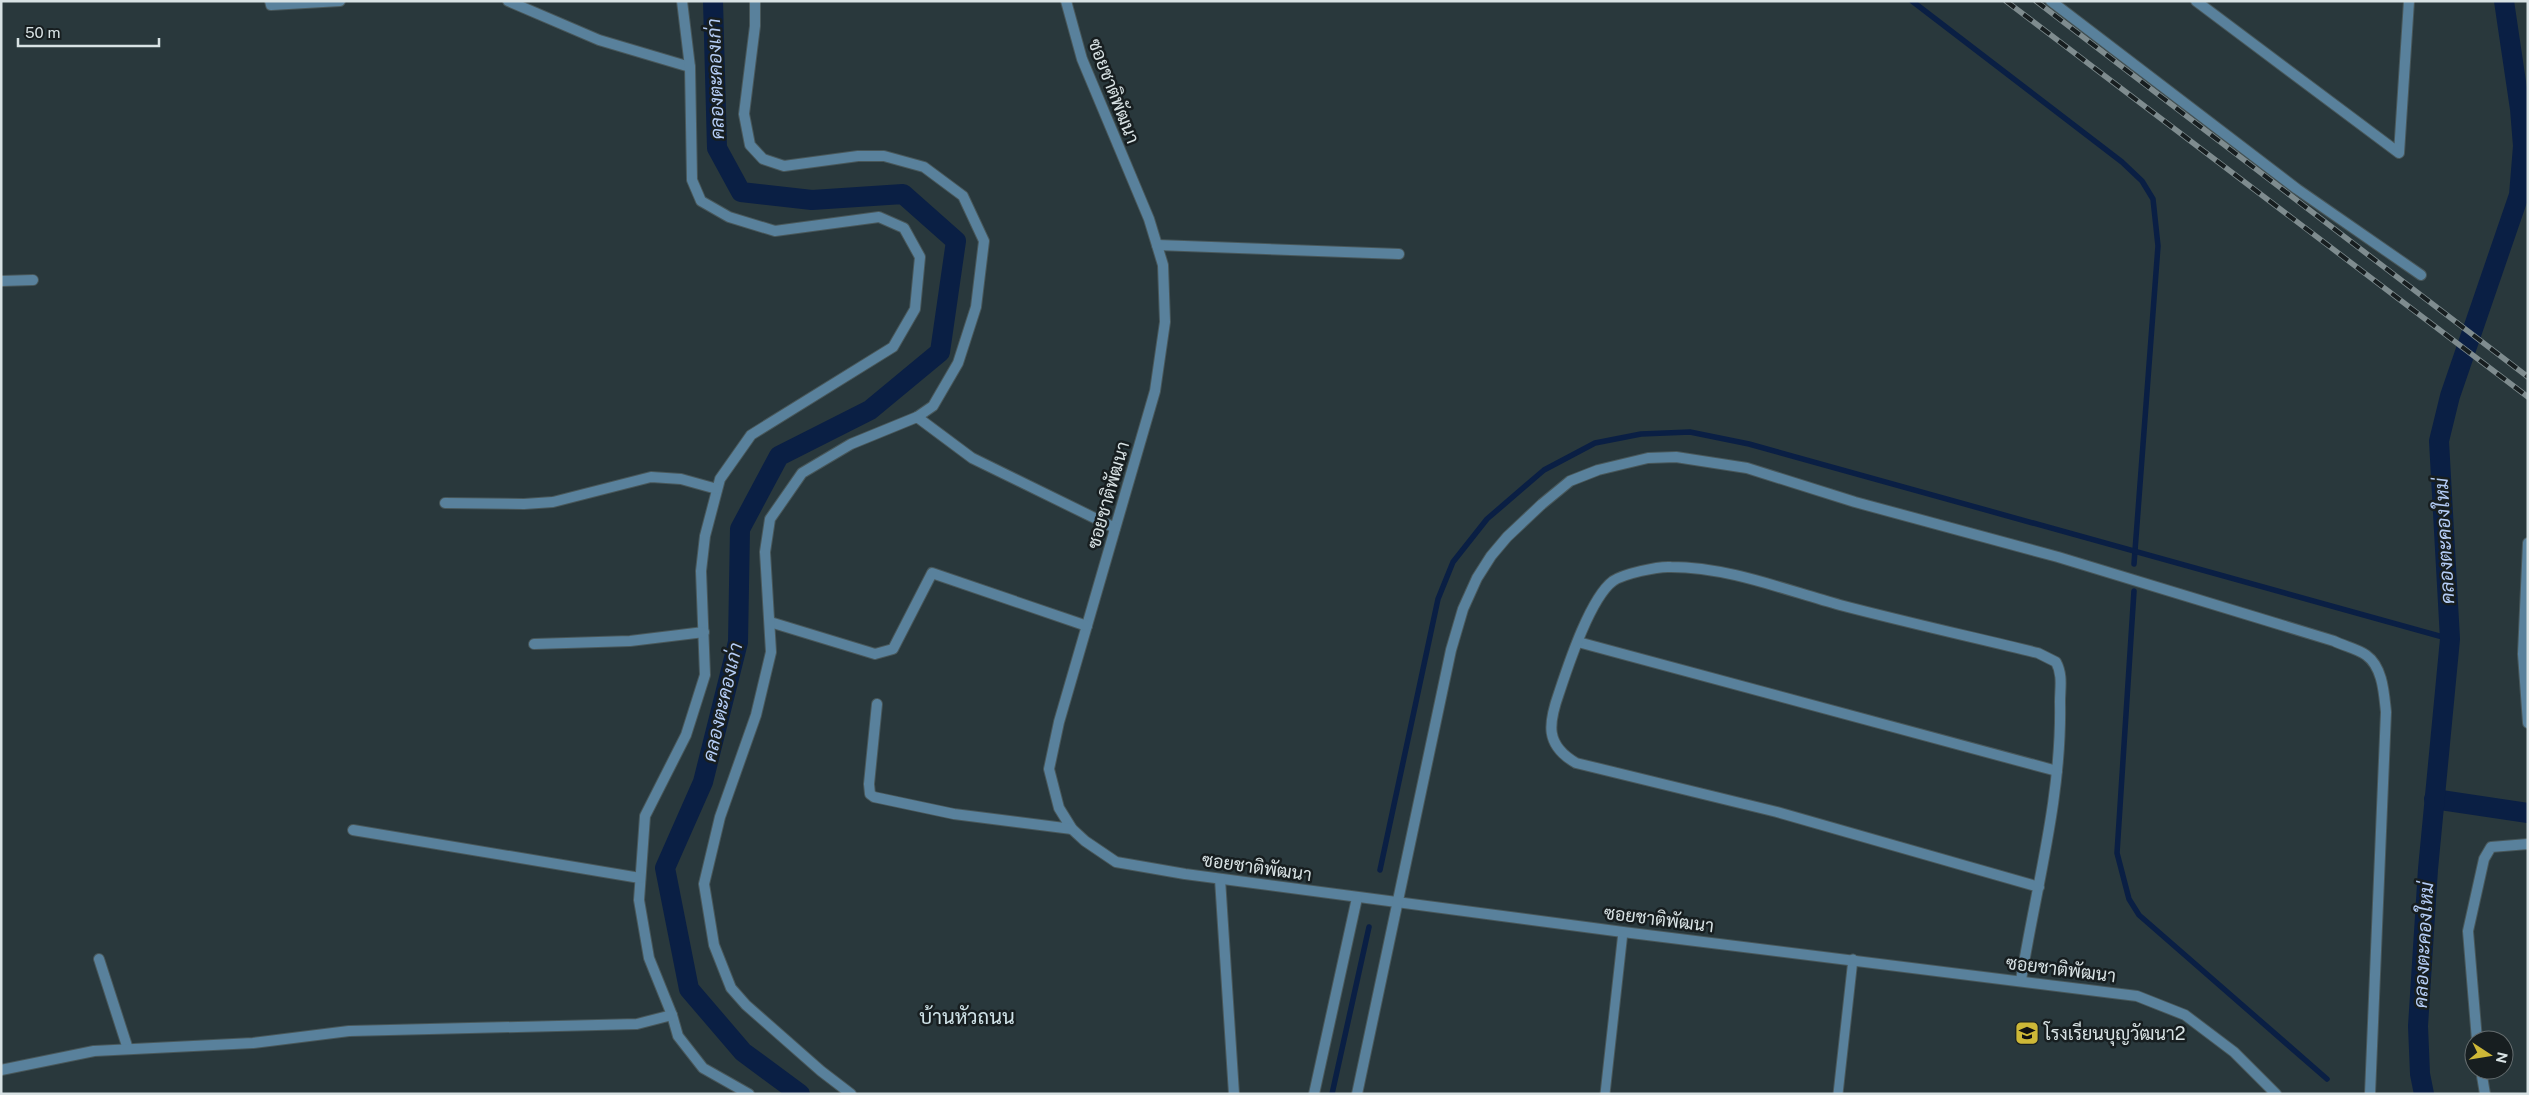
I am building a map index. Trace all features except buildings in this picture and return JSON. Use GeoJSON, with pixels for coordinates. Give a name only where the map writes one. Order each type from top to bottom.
{"type":"FeatureCollection","features":[{"type":"Feature","properties":{"kind":"street"},"geometry":{"type":"LineString","coordinates":[[270,1],[271,5],[340,1]]}},
{"type":"Feature","properties":{"kind":"street"},"geometry":{"type":"LineString","coordinates":[[508,1],[599,40],[690,67]]}},
{"type":"Feature","properties":{"kind":"street"},"geometry":{"type":"LineString","coordinates":[[682,1],[690,67],[692,180],[701,201],[729,217],[776,231],[879,217],[904,228],[920,257],[916,309],[892,346],[751,435],[720,479],[705,536],[701,572],[705,676],[686,735],[645,816],[639,900],[650,958],[678,1036],[703,1068],[744,1092]]}},
{"type":"Feature","properties":{"kind":"street"},"geometry":{"type":"LineString","coordinates":[[755,1],[755,26],[744,114],[750,145],[763,159],[784,166],[858,156],[884,156],[924,167],[963,196],[984,241],[976,307],[958,363],[933,406],[917,417],[851,444],[802,473],[770,519],[765,552],[772,652],[756,716],[720,817],[704,884],[714,945],[731,988],[746,1005],[821,1071],[851,1094]]}},
{"type":"Feature","properties":{"kind":"street","name":"ซอยชาติพัฒนา"},"geometry":{"type":"LineString","coordinates":[[1066,1],[1082,59],[1149,219],[1163,265],[1165,322],[1157,381],[1059,722],[1049,770],[1059,808],[1072,829],[1085,841],[1116,862],[1220,879],[1622,932],[1853,959],[2137,996],[2185,1015],[2234,1052],[2276,1094]]}},
{"type":"Feature","properties":{"kind":"street"},"geometry":{"type":"LineString","coordinates":[[2051,1],[2297,188],[2421,275]]}},
{"type":"Feature","properties":{"kind":"street"},"geometry":{"type":"LineString","coordinates":[[2196,1],[2399,153],[2409,1]]}},
{"type":"Feature","properties":{"kind":"street"},"geometry":{"type":"LineString","coordinates":[[1157,245],[1399,254]]}},
{"type":"Feature","properties":{"kind":"street"},"geometry":{"type":"LineString","coordinates":[[1,282],[33,280]]}},
{"type":"Feature","properties":{"kind":"street"},"geometry":{"type":"LineString","coordinates":[[917,417],[979,462],[1115,528]]}},
{"type":"Feature","properties":{"kind":"street"},"geometry":{"type":"LineString","coordinates":[[1357,1094],[1399,903],[1451,650],[1464,609],[1477,578],[1506,537],[1570,481],[1598,470],[1648,458],[1676,457],[1747,468],[1855,502],[2067,560],[2334,642],[2367,655],[2376,667],[2384,688],[2386,712],[2370,1094]]}},
{"type":"Feature","properties":{"kind":"street"},"geometry":{"type":"LineString","coordinates":[[445,503],[524,504],[554,502],[651,476],[680,480],[717,489]]}},
{"type":"Feature","properties":{"kind":"street"},"geometry":{"type":"LineString","coordinates":[[2528,543],[2523,654],[2528,723]]}},
{"type":"Feature","properties":{"kind":"street"},"geometry":{"type":"LineString","coordinates":[[2021,980],[2031,917],[2039,888],[2051,828],[2061,731],[2059,668],[2056,662],[2038,653],[1855,609],[1723,573],[1670,566],[1629,575],[1613,581],[1601,595],[1578,642],[1553,709],[1551,732],[1554,744],[1562,756],[1576,763],[1777,812],[2039,888]]}},
{"type":"Feature","properties":{"kind":"street"},"geometry":{"type":"LineString","coordinates":[[770,622],[875,654],[893,649],[932,572],[1087,626]]}},
{"type":"Feature","properties":{"kind":"street"},"geometry":{"type":"LineString","coordinates":[[534,644],[630,641],[704,632]]}},
{"type":"Feature","properties":{"kind":"street"},"geometry":{"type":"LineString","coordinates":[[1578,642],[2057,771]]}},
{"type":"Feature","properties":{"kind":"street"},"geometry":{"type":"LineString","coordinates":[[877,704],[869,784],[870,794],[874,797],[954,814],[1072,829]]}},
{"type":"Feature","properties":{"kind":"street"},"geometry":{"type":"LineString","coordinates":[[353,830],[640,878]]}},
{"type":"Feature","properties":{"kind":"street"},"geometry":{"type":"LineString","coordinates":[[2476,1030],[2468,931],[2484,859],[2491,847],[2528,844]]}},
{"type":"Feature","properties":{"kind":"street"},"geometry":{"type":"LineString","coordinates":[[1220,879],[1234,1094]]}},
{"type":"Feature","properties":{"kind":"street"},"geometry":{"type":"LineString","coordinates":[[1314,1094],[1357,898]]}},
{"type":"Feature","properties":{"kind":"street"},"geometry":{"type":"LineString","coordinates":[[99,959],[128,1049]]}},
{"type":"Feature","properties":{"kind":"street"},"geometry":{"type":"LineString","coordinates":[[1,1070],[94,1051],[254,1043],[349,1031],[637,1024],[672,1015]]}},
{"type":"Feature","properties":{"kind":"street"},"geometry":{"type":"LineString","coordinates":[[2483,1080],[2486,1094]]}},
{"type":"Feature","properties":{"kind":"lane"},"geometry":{"type":"LineString","coordinates":[[1605,1094],[1622,932]]}},
{"type":"Feature","properties":{"kind":"lane"},"geometry":{"type":"LineString","coordinates":[[1838,1094],[1853,959]]}},
{"type":"Feature","properties":{"kind":"waterway","name":"คลองตะคองเก่า"},"geometry":{"type":"LineString","coordinates":[[713,1],[717,148],[741,192],[812,200],[903,194],[956,241],[940,352],[870,410],[779,456],[740,529],[738,642],[703,782],[665,868],[689,989],[743,1052],[800,1094]]}},
{"type":"Feature","properties":{"kind":"waterway"},"geometry":{"type":"LineString","coordinates":[[1912,1],[2122,162],[2142,181],[2153,199],[2158,246],[2134,564]]}},
{"type":"Feature","properties":{"kind":"waterway","name":"คลองตะคองใหม่"},"geometry":{"type":"LineString","coordinates":[[2424,1094],[2420,1074],[2418,1026],[2428,869],[2450,639],[2439,441],[2450,396],[2519,195],[2523,146],[2520,109],[2504,1]]}},
{"type":"Feature","properties":{"kind":"waterway"},"geometry":{"type":"LineString","coordinates":[[1380,870],[1438,599],[1453,562],[1487,519],[1544,470],[1595,443],[1641,434],[1690,432],[1749,444],[2450,639]]}},
{"type":"Feature","properties":{"kind":"waterway"},"geometry":{"type":"LineString","coordinates":[[2134,591],[2117,853],[2129,899],[2139,915],[2327,1079]]}},
{"type":"Feature","properties":{"kind":"waterway"},"geometry":{"type":"LineString","coordinates":[[2434,799],[2528,813]]}},
{"type":"Feature","properties":{"kind":"waterway"},"geometry":{"type":"LineString","coordinates":[[1332,1094],[1369,927]]}},
{"type":"Feature","properties":{"kind":"railway"},"geometry":{"type":"LineString","coordinates":[[2006,1],[2528,397]]}},
{"type":"Feature","properties":{"kind":"railway"},"geometry":{"type":"LineString","coordinates":[[2036,1],[2528,377]]}},
{"type":"Feature","properties":{"kind":"place","name":"โรงเรียนบุญวัฒนา2"},"geometry":{"type":"Point","coordinates":[2027,1033]}},
{"type":"Feature","properties":{"kind":"district","name":"บ้านหัวถนน"},"geometry":{"type":"Point","coordinates":[967,1017]}}]}
